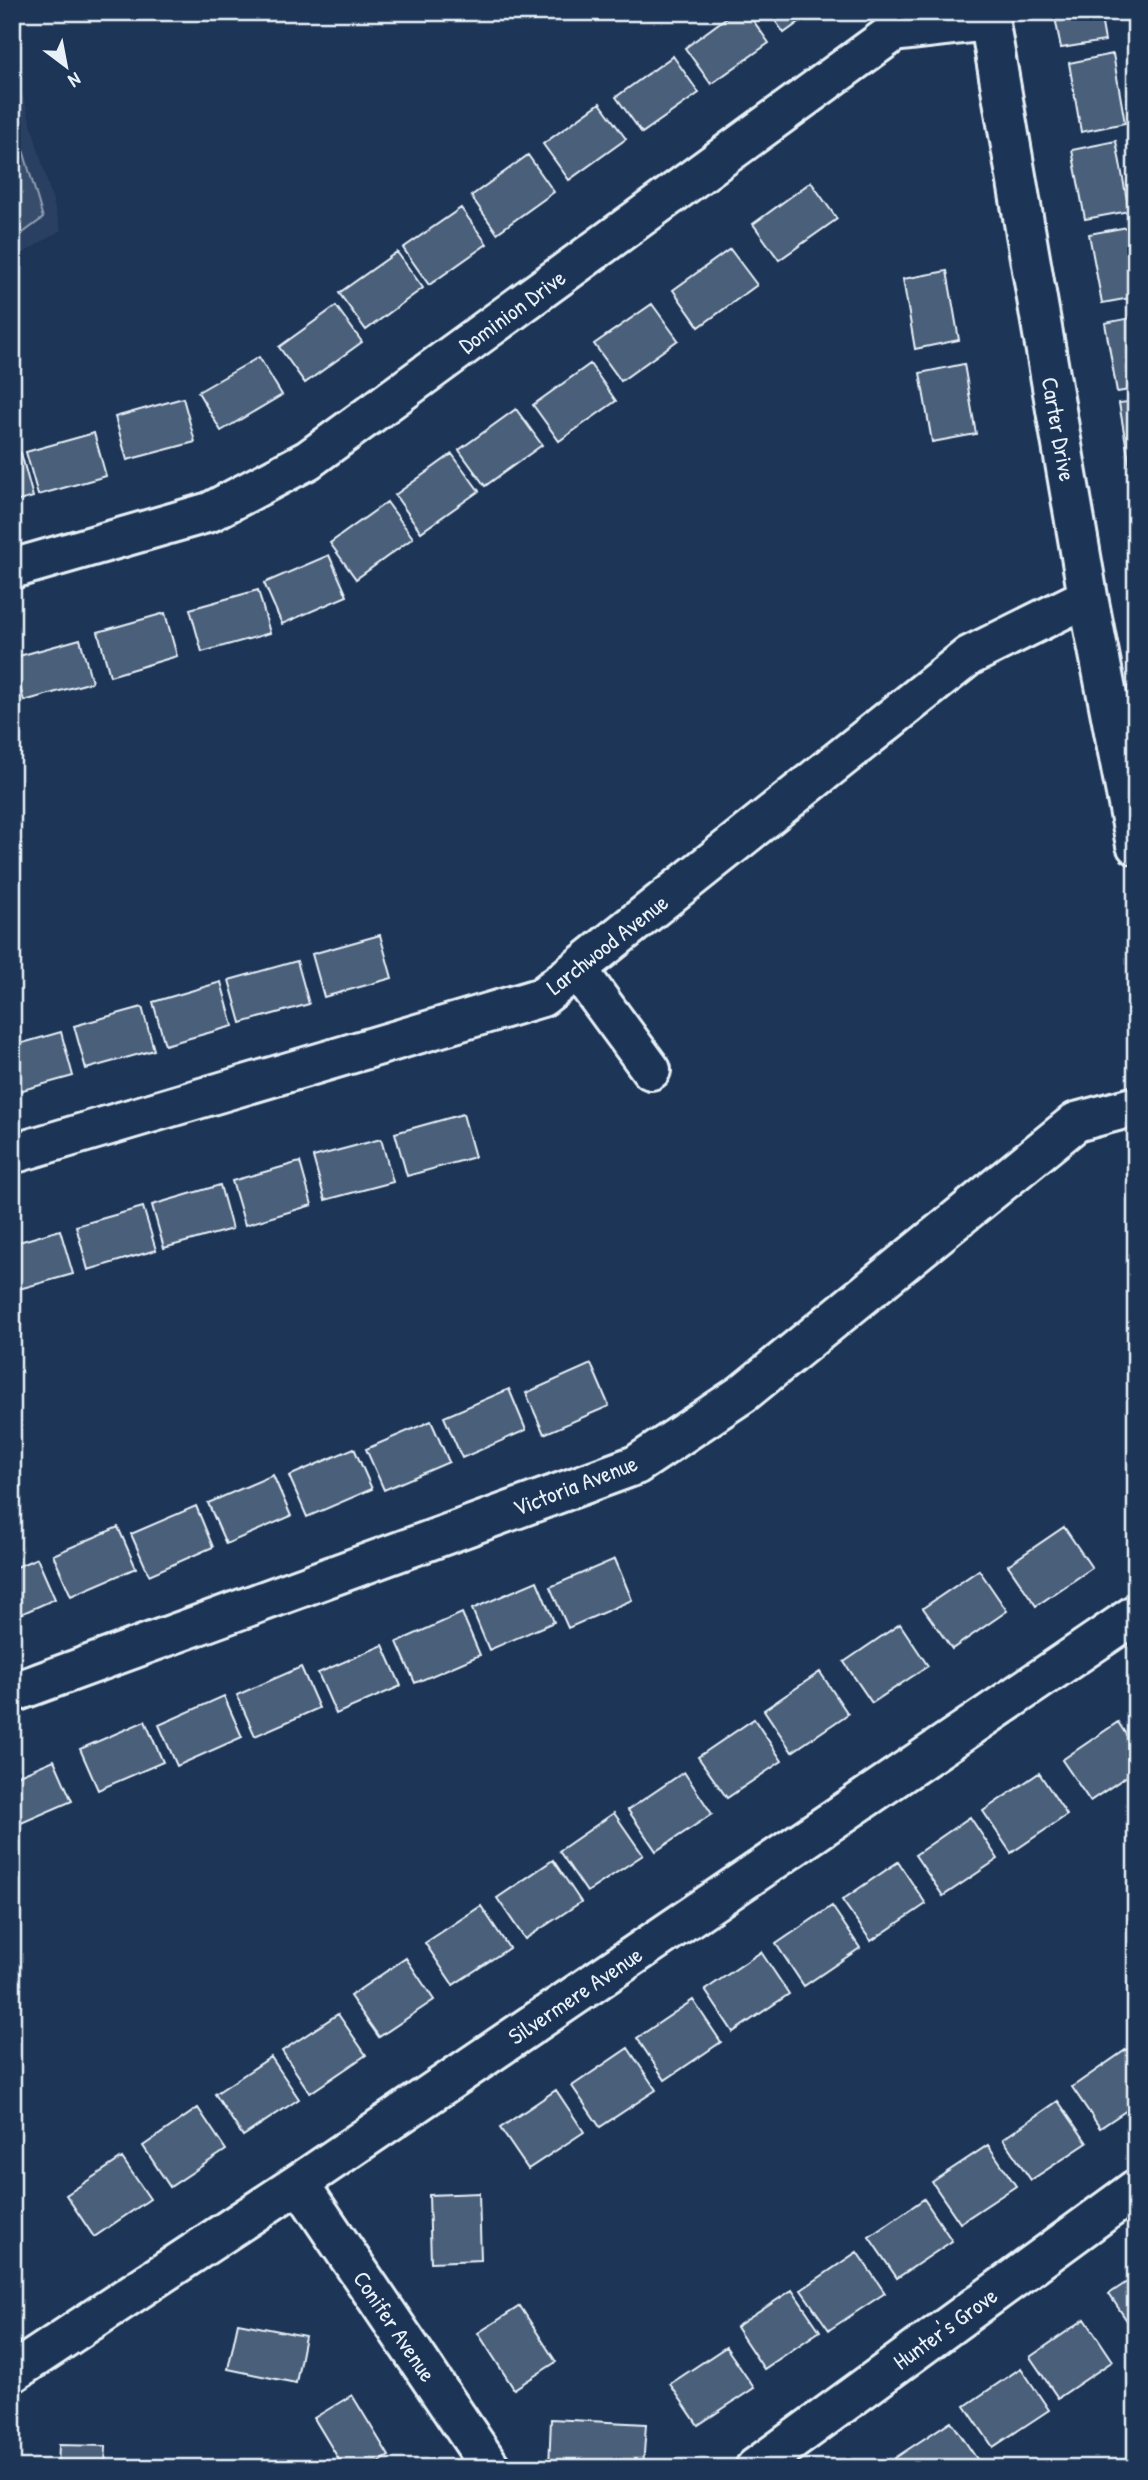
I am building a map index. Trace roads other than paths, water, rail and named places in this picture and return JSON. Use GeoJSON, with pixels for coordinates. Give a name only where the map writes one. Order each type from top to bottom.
{"type":"FeatureCollection","features":[{"type":"Feature","properties":{"kind":"street","name":"Dominion Drive"},"geometry":{"type":"LineString","coordinates":[[12,569],[210,512],[308,460],[894,32],[988,17]]}},
{"type":"Feature","properties":{"kind":"street","name":"Carter Drive"},"geometry":{"type":"LineString","coordinates":[[988,17],[1087,597],[1136,845]]}},
{"type":"Feature","properties":{"kind":"street","name":"Larchwood Avenue"},"geometry":{"type":"LineString","coordinates":[[12,1154],[542,997],[969,656],[1087,597]]}},
{"type":"Feature","properties":{"kind":"street"},"geometry":{"type":"LineString","coordinates":[[577,969],[651,1070]]}},
{"type":"Feature","properties":{"kind":"street","name":"Victoria Avenue"},"geometry":{"type":"LineString","coordinates":[[12,1693],[636,1465],[742,1394],[1076,1122],[1136,1106]]}},
{"type":"Feature","properties":{"kind":"street","name":"Silvermere Avenue"},"geometry":{"type":"LineString","coordinates":[[12,2373],[299,2183],[1136,1614]]}},
{"type":"Feature","properties":{"kind":"street","name":"Conifer Avenue"},"geometry":{"type":"LineString","coordinates":[[299,2183],[491,2468]]}},
{"type":"Feature","properties":{"kind":"street","name":"Hunter's Grove"},"geometry":{"type":"LineString","coordinates":[[755,2468],[1136,2189]]}}]}
